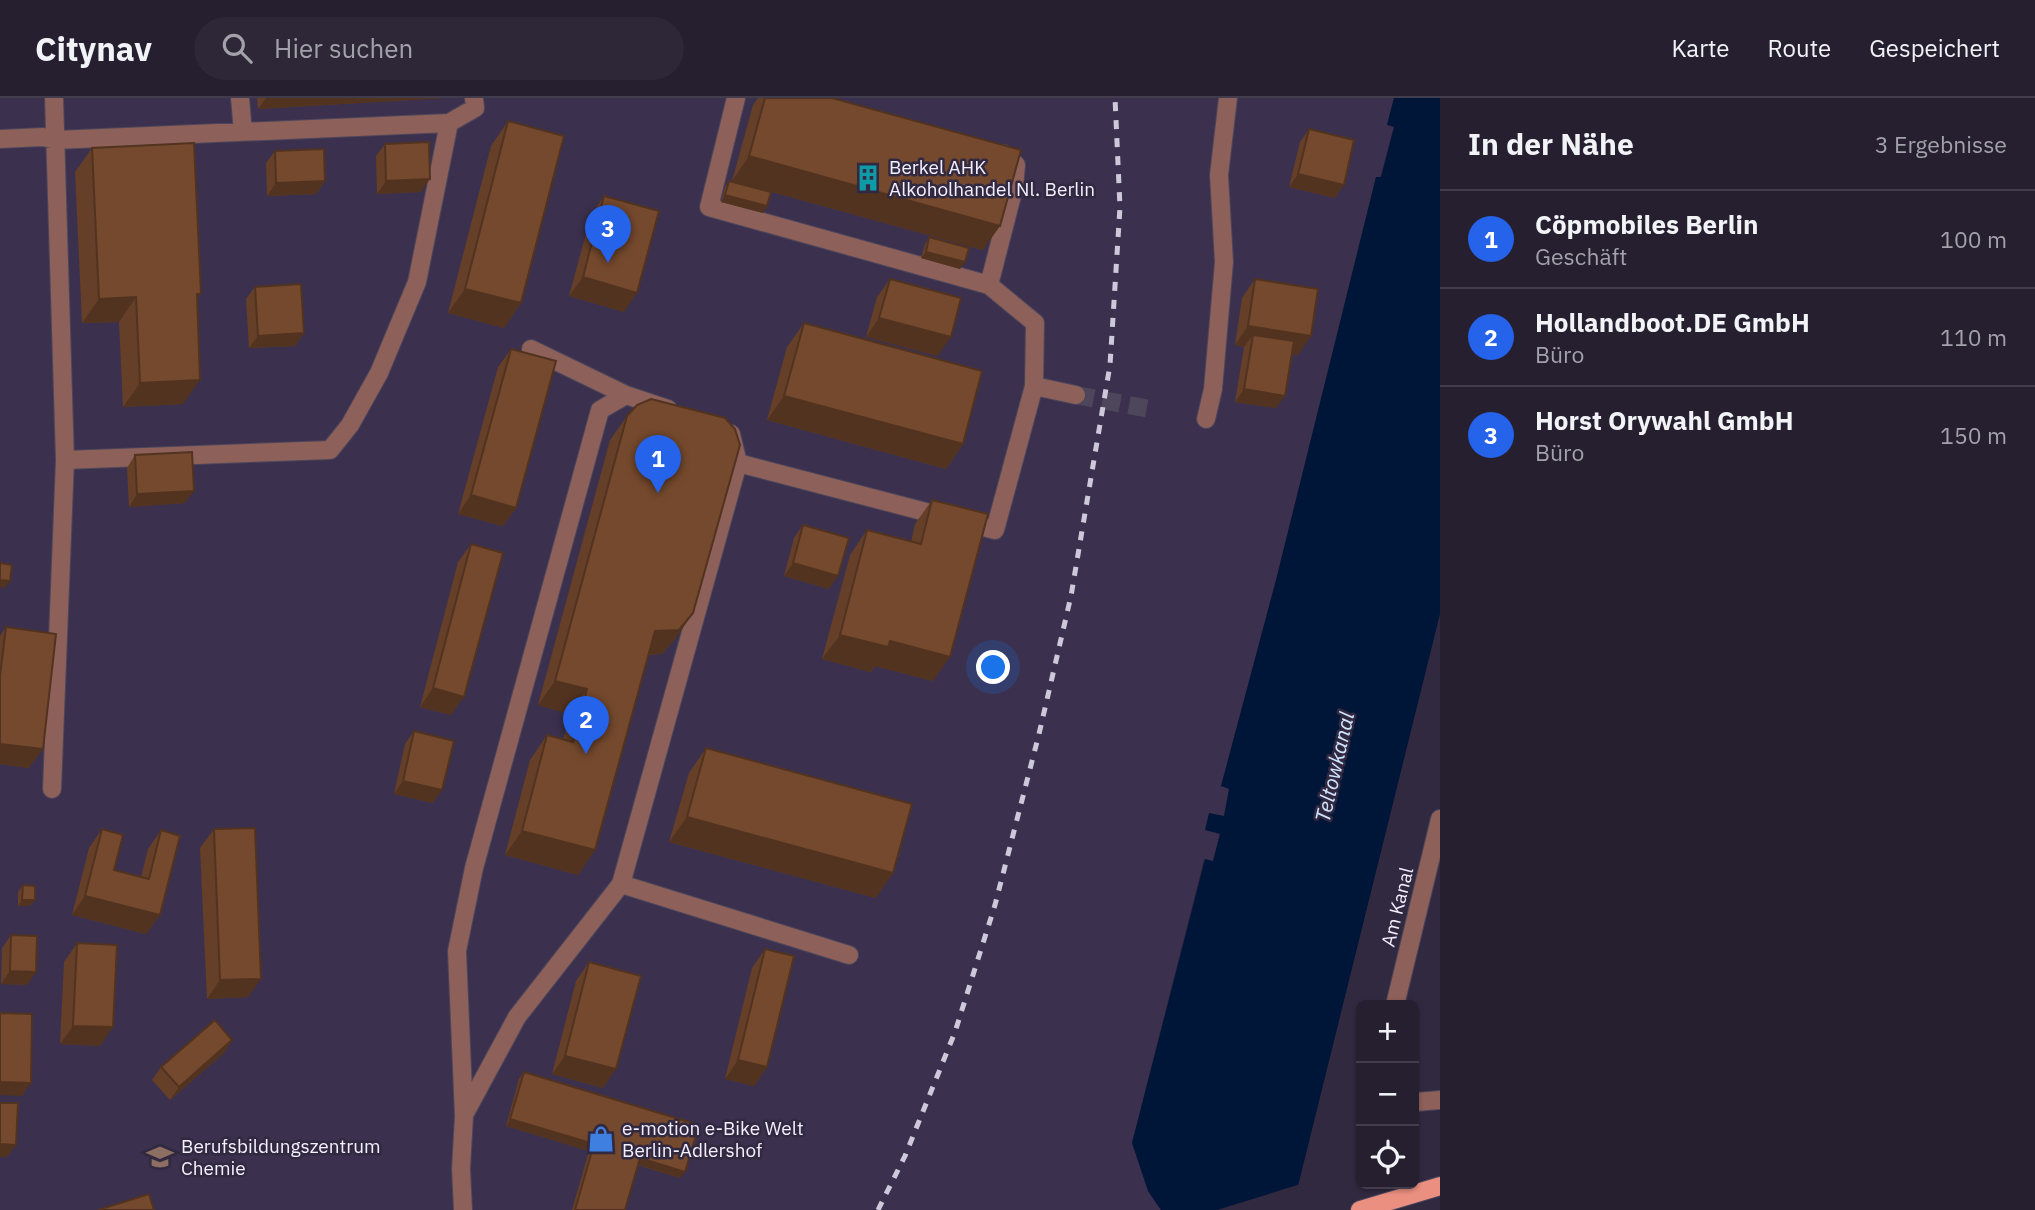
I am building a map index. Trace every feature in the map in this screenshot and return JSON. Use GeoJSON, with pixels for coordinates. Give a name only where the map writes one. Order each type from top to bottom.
{"type":"FeatureCollection","features":[{"type":"Feature","properties":{"kind":"main road"},"geometry":{"type":"LineString","coordinates":[[1360,1210],[1440,1186]]}},
{"type":"Feature","properties":{"kind":"street"},"geometry":{"type":"LineString","coordinates":[[52,789],[65,460],[54,98]]}},
{"type":"Feature","properties":{"kind":"street"},"geometry":{"type":"LineString","coordinates":[[240,98],[243,132]]}},
{"type":"Feature","properties":{"kind":"street"},"geometry":{"type":"LineString","coordinates":[[0,139],[43,137],[56,140],[450,124],[475,108],[474,98]]}},
{"type":"Feature","properties":{"kind":"street"},"geometry":{"type":"LineString","coordinates":[[736,98],[709,207],[989,285],[1035,323],[1034,386],[995,530],[738,463]]}},
{"type":"Feature","properties":{"kind":"street"},"geometry":{"type":"LineString","coordinates":[[1206,419],[1213,389],[1224,262],[1219,175],[1228,98]]}},
{"type":"Feature","properties":{"kind":"street"},"geometry":{"type":"LineString","coordinates":[[65,460],[330,450],[350,425],[379,373],[417,282],[450,124]]}},
{"type":"Feature","properties":{"kind":"street"},"geometry":{"type":"LineString","coordinates":[[987,147],[1000,150],[1016,165],[1014,188],[989,285]]}},
{"type":"Feature","properties":{"kind":"street"},"geometry":{"type":"LineString","coordinates":[[531,349],[626,395],[691,416]]}},
{"type":"Feature","properties":{"kind":"street"},"geometry":{"type":"LineString","coordinates":[[1034,386],[1076,395]]}},
{"type":"Feature","properties":{"kind":"street"},"geometry":{"type":"LineString","coordinates":[[463,1210],[461,1169],[464,1116],[457,951],[474,868],[600,411],[626,395]]}},
{"type":"Feature","properties":{"kind":"street"},"geometry":{"type":"LineString","coordinates":[[464,1116],[516,1017],[621,884],[738,463],[729,429],[716,425]]}},
{"type":"Feature","properties":{"kind":"street","name":"Am Kanal"},"geometry":{"type":"LineString","coordinates":[[1396,1000],[1440,819]]}},
{"type":"Feature","properties":{"kind":"street"},"geometry":{"type":"LineString","coordinates":[[621,884],[849,955]]}},
{"type":"Feature","properties":{"kind":"street"},"geometry":{"type":"LineString","coordinates":[[1419,1102],[1440,1100]]}},
{"type":"Feature","properties":{"kind":"shaded area"},"geometry":{"type":"Polygon","coordinates":[[[0,98],[1394,98],[1387,124],[1394,126],[1380,178],[1376,177],[1276,580],[1221,786],[1230,788],[1224,816],[1209,814],[1206,830],[1220,833],[1213,862],[1204,859],[1132,1142],[1148,1191],[1161,1210],[0,1210],[0,98]]]}},
{"type":"Feature","properties":{"kind":"water","name":"Teltowkanal"},"geometry":{"type":"Polygon","coordinates":[[[1394,98],[1440,98],[1440,614],[1292,1210],[1161,1210],[1148,1191],[1132,1143],[1205,859],[1213,861],[1220,834],[1205,830],[1209,813],[1224,816],[1229,789],[1221,786],[1276,580],[1376,177],[1381,177],[1394,127],[1387,125],[1394,98]]]}},
{"type":"Feature","properties":{"kind":"pier"},"geometry":{"type":"Polygon","coordinates":[[[1304,1183],[1296,1210],[1217,1210],[1304,1183]]]}},
{"type":"Feature","properties":{"kind":"building","name":"Berkel AHK Alkoholhandel Nl. Berlin"},"geometry":{"type":"Polygon","coordinates":[[[765,98],[832,98],[1021,150],[1000,226],[749,156],[765,98]]]}},
{"type":"Feature","properties":{"kind":"building"},"geometry":{"type":"Polygon","coordinates":[[[508,121],[564,136],[521,303],[465,289],[508,121]]]}},
{"type":"Feature","properties":{"kind":"building"},"geometry":{"type":"Polygon","coordinates":[[[1309,129],[1354,140],[1344,185],[1298,174],[1309,129]]]}},
{"type":"Feature","properties":{"kind":"building"},"geometry":{"type":"Polygon","coordinates":[[[429,142],[430,179],[386,181],[385,144],[429,142]]]}},
{"type":"Feature","properties":{"kind":"building"},"geometry":{"type":"Polygon","coordinates":[[[194,143],[201,294],[197,294],[200,380],[140,383],[136,297],[99,299],[92,148],[194,143]]]}},
{"type":"Feature","properties":{"kind":"building"},"geometry":{"type":"Polygon","coordinates":[[[324,149],[325,181],[276,183],[275,151],[324,149]]]}},
{"type":"Feature","properties":{"kind":"building"},"geometry":{"type":"Polygon","coordinates":[[[729,181],[771,192],[767,206],[725,195],[729,181]]]}},
{"type":"Feature","properties":{"kind":"building"},"geometry":{"type":"Polygon","coordinates":[[[604,196],[659,211],[637,293],[583,277],[604,196]]]}},
{"type":"Feature","properties":{"kind":"building"},"geometry":{"type":"Polygon","coordinates":[[[929,237],[969,248],[965,262],[926,252],[929,237]]]}},
{"type":"Feature","properties":{"kind":"building"},"geometry":{"type":"Polygon","coordinates":[[[890,279],[961,298],[951,337],[879,318],[890,279]]]}},
{"type":"Feature","properties":{"kind":"building"},"geometry":{"type":"Polygon","coordinates":[[[1255,279],[1318,289],[1311,336],[1248,326],[1255,279]]]}},
{"type":"Feature","properties":{"kind":"building"},"geometry":{"type":"Polygon","coordinates":[[[301,284],[304,333],[258,336],[255,287],[301,284]]]}},
{"type":"Feature","properties":{"kind":"building"},"geometry":{"type":"Polygon","coordinates":[[[804,323],[982,371],[963,444],[784,396],[804,323]]]}},
{"type":"Feature","properties":{"kind":"building"},"geometry":{"type":"Polygon","coordinates":[[[1253,335],[1294,341],[1285,396],[1244,389],[1253,335]]]}},
{"type":"Feature","properties":{"kind":"building"},"geometry":{"type":"Polygon","coordinates":[[[511,349],[556,361],[516,508],[471,495],[511,349]]]}},
{"type":"Feature","properties":{"kind":"building"},"geometry":{"type":"Polygon","coordinates":[[[651,399],[725,418],[735,429],[740,445],[693,613],[679,630],[655,631],[595,850],[522,831],[547,735],[573,742],[587,689],[555,681],[627,416],[637,405],[651,399]]]}},
{"type":"Feature","properties":{"kind":"building"},"geometry":{"type":"Polygon","coordinates":[[[192,452],[194,491],[137,494],[135,455],[192,452]]]}},
{"type":"Feature","properties":{"kind":"building"},"geometry":{"type":"Polygon","coordinates":[[[932,500],[988,514],[950,657],[890,641],[888,647],[840,635],[867,530],[921,544],[932,500]]]}},
{"type":"Feature","properties":{"kind":"building"},"geometry":{"type":"Polygon","coordinates":[[[803,525],[849,538],[838,576],[793,563],[803,525]]]}},
{"type":"Feature","properties":{"kind":"building"},"geometry":{"type":"Polygon","coordinates":[[[471,544],[503,553],[464,697],[433,688],[471,544]]]}},
{"type":"Feature","properties":{"kind":"building"},"geometry":{"type":"Polygon","coordinates":[[[0,563],[12,565],[10,581],[0,580],[0,563]]]}},
{"type":"Feature","properties":{"kind":"building"},"geometry":{"type":"Polygon","coordinates":[[[6,627],[56,634],[43,749],[0,744],[0,676],[6,627]]]}},
{"type":"Feature","properties":{"kind":"building"},"geometry":{"type":"Polygon","coordinates":[[[414,731],[454,741],[442,790],[403,781],[414,731]]]}},
{"type":"Feature","properties":{"kind":"building"},"geometry":{"type":"Polygon","coordinates":[[[706,748],[912,804],[893,873],[687,817],[706,748]]]}},
{"type":"Feature","properties":{"kind":"building"},"geometry":{"type":"Polygon","coordinates":[[[255,828],[261,979],[220,980],[214,829],[255,828]]]}},
{"type":"Feature","properties":{"kind":"building"},"geometry":{"type":"Polygon","coordinates":[[[102,829],[123,835],[114,870],[149,879],[161,830],[180,836],[160,915],[85,896],[102,829]]]}},
{"type":"Feature","properties":{"kind":"building"},"geometry":{"type":"Polygon","coordinates":[[[23,885],[35,886],[35,900],[22,900],[23,885]]]}},
{"type":"Feature","properties":{"kind":"building"},"geometry":{"type":"Polygon","coordinates":[[[11,935],[37,936],[36,972],[10,971],[11,935]]]}},
{"type":"Feature","properties":{"kind":"building"},"geometry":{"type":"Polygon","coordinates":[[[77,943],[117,945],[113,1027],[73,1026],[77,943]]]}},
{"type":"Feature","properties":{"kind":"building"},"geometry":{"type":"Polygon","coordinates":[[[765,949],[794,956],[767,1067],[738,1060],[765,949]]]}},
{"type":"Feature","properties":{"kind":"building"},"geometry":{"type":"Polygon","coordinates":[[[589,962],[641,976],[616,1069],[565,1056],[589,962]]]}},
{"type":"Feature","properties":{"kind":"building"},"geometry":{"type":"Polygon","coordinates":[[[0,1013],[32,1014],[31,1083],[0,1082],[0,1013]]]}},
{"type":"Feature","properties":{"kind":"building"},"geometry":{"type":"Polygon","coordinates":[[[215,1020],[232,1040],[179,1087],[161,1067],[215,1020]]]}},
{"type":"Feature","properties":{"kind":"building"},"geometry":{"type":"Polygon","coordinates":[[[524,1072],[699,1125],[685,1172],[640,1158],[625,1210],[575,1210],[594,1144],[510,1119],[524,1072]]]}},
{"type":"Feature","properties":{"kind":"building"},"geometry":{"type":"Polygon","coordinates":[[[0,1103],[18,1103],[16,1145],[0,1144],[0,1103]]]}},
{"type":"Feature","properties":{"kind":"building"},"geometry":{"type":"Polygon","coordinates":[[[149,1194],[154,1210],[98,1210],[149,1194]]]}},
{"type":"Feature","properties":{"kind":"tunnel"},"geometry":{"type":"LineString","coordinates":[[1076,395],[1155,410]]}},
{"type":"Feature","properties":{"kind":"railway"},"geometry":{"type":"LineString","coordinates":[[878,1210],[905,1156],[955,1032],[995,905],[1071,596],[1110,365],[1120,207],[1115,98]]}},
{"type":"Feature","properties":{"kind":"place","name":"Berkel AHK Alkoholhandel Nl. Berlin"},"geometry":{"type":"Point","coordinates":[868,178]}},
{"type":"Feature","properties":{"kind":"place","name":"Horst Orywahl GmbH"},"geometry":{"type":"Point","coordinates":[608,263]}},
{"type":"Feature","properties":{"kind":"place","name":"Cöpmobiles Berlin"},"geometry":{"type":"Point","coordinates":[658,493]}},
{"type":"Feature","properties":{"kind":"place","name":"Hollandboot.DE GmbH"},"geometry":{"type":"Point","coordinates":[586,754]}},
{"type":"Feature","properties":{"kind":"place","name":"e-motion e-Bike Welt Berlin-Adlershof"},"geometry":{"type":"Point","coordinates":[601,1139]}},
{"type":"Feature","properties":{"kind":"place","name":"Berufsbildungszentrum Chemie"},"geometry":{"type":"Point","coordinates":[160,1157]}}]}
